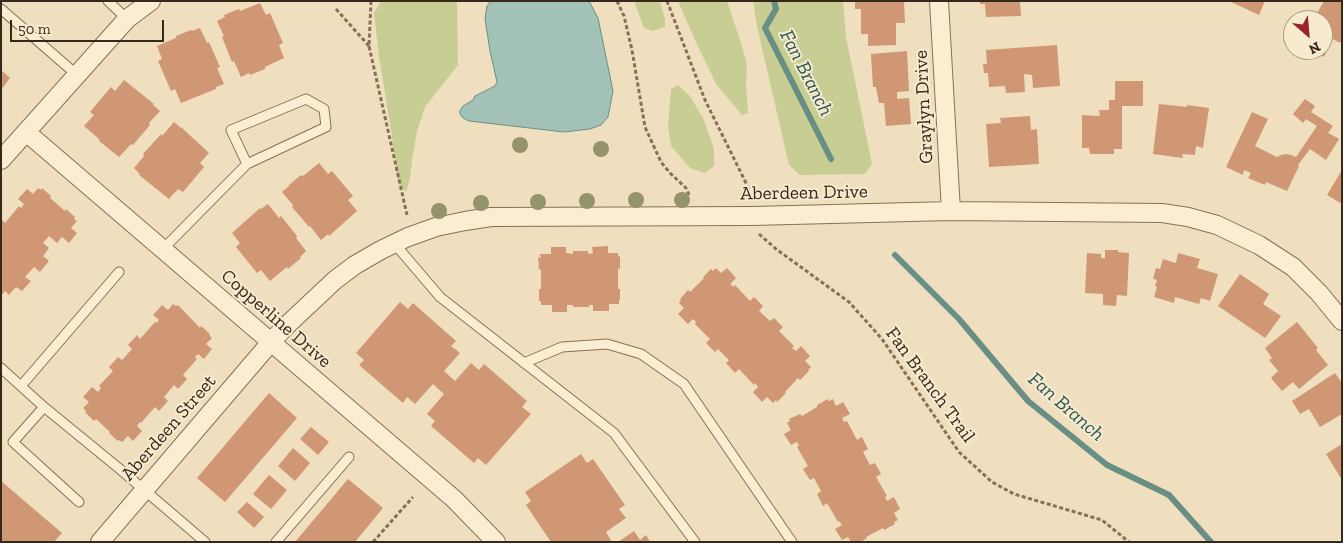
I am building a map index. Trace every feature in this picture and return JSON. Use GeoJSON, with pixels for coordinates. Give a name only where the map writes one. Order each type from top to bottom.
{"type":"FeatureCollection","features":[{"type":"Feature","properties":{"kind":"street"},"geometry":{"type":"LineString","coordinates":[[1,160],[127,19],[150,1]]}},
{"type":"Feature","properties":{"kind":"street","name":"Graylyn Drive"},"geometry":{"type":"LineString","coordinates":[[939,1],[951,211]]}},
{"type":"Feature","properties":{"kind":"street","name":"Copperline Drive"},"geometry":{"type":"LineString","coordinates":[[26,132],[454,499],[496,542]]}},
{"type":"Feature","properties":{"kind":"street","name":"Aberdeen Drive"},"geometry":{"type":"LineString","coordinates":[[270,342],[335,280],[355,265],[381,250],[408,237],[436,227],[491,217],[752,216],[951,211],[1162,213],[1188,217],[1217,225],[1259,244],[1293,267],[1319,293],[1342,321]]}},
{"type":"Feature","properties":{"kind":"street","name":"Aberdeen Street"},"geometry":{"type":"LineString","coordinates":[[100,542],[270,342]]}},
{"type":"Feature","properties":{"kind":"lane"},"geometry":{"type":"LineString","coordinates":[[108,1],[127,19]]}},
{"type":"Feature","properties":{"kind":"lane"},"geometry":{"type":"LineString","coordinates":[[1,9],[77,75]]}},
{"type":"Feature","properties":{"kind":"lane"},"geometry":{"type":"LineString","coordinates":[[162,249],[247,164],[326,127],[324,109],[306,98],[231,130],[247,164]]}},
{"type":"Feature","properties":{"kind":"lane"},"geometry":{"type":"LineString","coordinates":[[394,244],[440,297],[614,434],[695,542]]}},
{"type":"Feature","properties":{"kind":"lane"},"geometry":{"type":"LineString","coordinates":[[21,386],[119,272]]}},
{"type":"Feature","properties":{"kind":"lane"},"geometry":{"type":"LineString","coordinates":[[524,363],[562,347],[571,346],[607,344],[641,354],[684,384],[792,542]]}},
{"type":"Feature","properties":{"kind":"lane"},"geometry":{"type":"LineString","coordinates":[[1,368],[44,407],[205,542]]}},
{"type":"Feature","properties":{"kind":"lane"},"geometry":{"type":"LineString","coordinates":[[44,407],[12,442],[79,502]]}},
{"type":"Feature","properties":{"kind":"lane"},"geometry":{"type":"LineString","coordinates":[[276,542],[349,457]]}},
{"type":"Feature","properties":{"kind":"path"},"geometry":{"type":"LineString","coordinates":[[371,1],[369,46],[407,215]]}},
{"type":"Feature","properties":{"kind":"path"},"geometry":{"type":"LineString","coordinates":[[617,1],[624,16],[632,50],[645,127],[662,162],[670,173],[686,188],[689,195]]}},
{"type":"Feature","properties":{"kind":"path"},"geometry":{"type":"LineString","coordinates":[[667,1],[705,100],[747,185],[752,204]]}},
{"type":"Feature","properties":{"kind":"path"},"geometry":{"type":"LineString","coordinates":[[336,9],[369,46]]}},
{"type":"Feature","properties":{"kind":"path","name":"Fan Branch Trail"},"geometry":{"type":"LineString","coordinates":[[758,233],[776,249],[849,302],[882,339],[959,452],[992,482],[1014,494],[1102,520],[1129,542]]}},
{"type":"Feature","properties":{"kind":"path"},"geometry":{"type":"LineString","coordinates":[[373,542],[412,497]]}},
{"type":"Feature","properties":{"kind":"green space"},"geometry":{"type":"Polygon","coordinates":[[[381,1],[457,1],[458,65],[425,107],[417,131],[406,192],[398,183],[379,57],[374,13],[381,1]]]}},
{"type":"Feature","properties":{"kind":"green space"},"geometry":{"type":"Polygon","coordinates":[[[634,1],[660,1],[665,19],[665,27],[653,31],[644,28],[634,1]]]}},
{"type":"Feature","properties":{"kind":"green space"},"geometry":{"type":"Polygon","coordinates":[[[678,1],[727,1],[747,64],[748,113],[742,115],[716,84],[678,1]]]}},
{"type":"Feature","properties":{"kind":"green space"},"geometry":{"type":"Polygon","coordinates":[[[753,1],[843,1],[846,37],[872,164],[865,174],[800,175],[789,165],[753,1]]]}},
{"type":"Feature","properties":{"kind":"green space"},"geometry":{"type":"Polygon","coordinates":[[[678,85],[690,96],[704,120],[714,149],[714,166],[705,173],[690,168],[671,146],[668,126],[671,89],[678,85]]]}},
{"type":"Feature","properties":{"kind":"water"},"geometry":{"type":"Polygon","coordinates":[[[491,1],[589,1],[598,18],[613,91],[608,117],[601,125],[590,129],[564,132],[469,121],[463,118],[460,111],[463,106],[473,100],[475,96],[495,86],[497,82],[485,19],[487,6],[491,1]]]}},
{"type":"Feature","properties":{"kind":"building"},"geometry":{"type":"Polygon","coordinates":[[[855,1],[904,1],[905,23],[896,23],[896,45],[868,46],[868,34],[861,34],[861,9],[855,9],[855,1]]]}},
{"type":"Feature","properties":{"kind":"building"},"geometry":{"type":"Polygon","coordinates":[[[980,1],[1020,1],[1021,16],[986,17],[985,4],[980,4],[980,1]]]}},
{"type":"Feature","properties":{"kind":"building"},"geometry":{"type":"Polygon","coordinates":[[[1229,1],[1265,1],[1259,15],[1229,1]]]}},
{"type":"Feature","properties":{"kind":"building"},"geometry":{"type":"Polygon","coordinates":[[[1324,1],[1342,1],[1342,40],[1340,43],[1333,39],[1333,10],[1319,10],[1324,1]]]}},
{"type":"Feature","properties":{"kind":"building"},"geometry":{"type":"Polygon","coordinates":[[[260,3],[266,15],[270,13],[283,43],[279,45],[284,58],[265,67],[265,69],[241,77],[234,61],[232,62],[217,21],[225,17],[224,15],[260,3]]]}},
{"type":"Feature","properties":{"kind":"building"},"geometry":{"type":"Polygon","coordinates":[[[200,28],[207,43],[209,42],[220,67],[217,68],[224,84],[181,103],[175,89],[171,91],[158,61],[162,59],[157,46],[176,38],[176,36],[200,28]]]}},
{"type":"Feature","properties":{"kind":"building"},"geometry":{"type":"Polygon","coordinates":[[[1057,45],[1060,86],[1033,88],[1032,75],[1024,74],[1025,92],[1006,93],[1005,86],[989,87],[988,73],[984,73],[983,64],[987,64],[986,50],[1057,45]]]}},
{"type":"Feature","properties":{"kind":"building"},"geometry":{"type":"Polygon","coordinates":[[[907,51],[909,91],[897,92],[897,99],[909,98],[911,124],[886,126],[884,103],[879,103],[876,87],[873,87],[871,54],[907,51]]]}},
{"type":"Feature","properties":{"kind":"building"},"geometry":{"type":"Polygon","coordinates":[[[1,70],[10,78],[1,90],[1,70]]]}},
{"type":"Feature","properties":{"kind":"building"},"geometry":{"type":"Polygon","coordinates":[[[124,80],[160,111],[133,145],[131,144],[119,157],[84,126],[94,115],[90,112],[111,87],[115,91],[124,80]]]}},
{"type":"Feature","properties":{"kind":"building"},"geometry":{"type":"Polygon","coordinates":[[[1115,81],[1143,81],[1143,106],[1122,106],[1122,149],[1114,149],[1114,154],[1090,154],[1089,148],[1082,148],[1082,115],[1100,116],[1099,110],[1109,110],[1109,100],[1115,100],[1115,81]]]}},
{"type":"Feature","properties":{"kind":"building"},"geometry":{"type":"Polygon","coordinates":[[[1305,99],[1315,106],[1311,112],[1333,126],[1328,133],[1339,139],[1326,160],[1310,149],[1298,165],[1287,191],[1266,182],[1265,185],[1248,178],[1251,173],[1244,170],[1243,175],[1226,167],[1252,112],[1268,119],[1255,146],[1277,157],[1286,154],[1296,157],[1317,126],[1306,119],[1303,123],[1293,114],[1305,99]]]}},
{"type":"Feature","properties":{"kind":"building"},"geometry":{"type":"Polygon","coordinates":[[[1159,104],[1209,108],[1203,148],[1196,146],[1195,155],[1182,154],[1183,158],[1153,154],[1159,104]]]}},
{"type":"Feature","properties":{"kind":"building"},"geometry":{"type":"Polygon","coordinates":[[[1030,116],[1031,130],[1037,129],[1039,164],[989,167],[986,124],[1001,123],[1000,118],[1030,116]]]}},
{"type":"Feature","properties":{"kind":"building"},"geometry":{"type":"Polygon","coordinates":[[[174,122],[209,153],[200,163],[204,167],[183,192],[178,189],[169,199],[139,175],[134,168],[144,156],[143,154],[174,122]]]}},
{"type":"Feature","properties":{"kind":"building"},"geometry":{"type":"Polygon","coordinates":[[[319,163],[328,174],[332,171],[353,196],[348,200],[357,211],[329,236],[328,234],[321,240],[292,207],[293,205],[282,192],[301,175],[303,176],[319,163]]]}},
{"type":"Feature","properties":{"kind":"building"},"geometry":{"type":"Polygon","coordinates":[[[1342,170],[1342,204],[1327,195],[1342,170]]]}},
{"type":"Feature","properties":{"kind":"building"},"geometry":{"type":"Polygon","coordinates":[[[38,188],[41,190],[42,188],[51,196],[50,198],[75,217],[74,219],[77,221],[71,228],[77,233],[69,243],[62,237],[57,243],[49,236],[43,243],[49,248],[43,256],[49,261],[40,272],[34,267],[25,277],[31,281],[22,291],[16,287],[9,295],[5,291],[1,296],[1,219],[5,223],[19,206],[21,208],[24,204],[18,199],[27,189],[33,194],[38,188]]]}},
{"type":"Feature","properties":{"kind":"building"},"geometry":{"type":"Polygon","coordinates":[[[268,204],[279,218],[281,216],[306,251],[288,269],[287,267],[270,281],[261,270],[257,273],[236,247],[240,243],[232,233],[260,208],[268,204]]]}},
{"type":"Feature","properties":{"kind":"building"},"geometry":{"type":"Polygon","coordinates":[[[608,246],[608,253],[618,253],[618,257],[620,256],[620,269],[618,268],[619,304],[609,304],[609,311],[593,311],[593,305],[589,305],[589,307],[573,307],[573,305],[567,305],[567,312],[552,312],[552,305],[541,305],[539,289],[541,289],[541,270],[539,269],[538,257],[541,258],[540,254],[551,254],[551,247],[566,247],[566,253],[573,254],[573,251],[588,251],[588,254],[593,253],[592,247],[608,246]]]}},
{"type":"Feature","properties":{"kind":"building"},"geometry":{"type":"Polygon","coordinates":[[[1105,250],[1118,250],[1118,252],[1129,253],[1127,296],[1117,295],[1116,306],[1103,305],[1103,294],[1085,293],[1087,253],[1101,254],[1101,258],[1105,258],[1105,250]]]}},
{"type":"Feature","properties":{"kind":"building"},"geometry":{"type":"Polygon","coordinates":[[[1178,253],[1200,259],[1197,268],[1218,274],[1210,301],[1201,298],[1199,304],[1175,297],[1174,303],[1154,297],[1157,287],[1155,286],[1157,280],[1153,279],[1156,268],[1160,269],[1163,259],[1176,263],[1178,253]]]}},
{"type":"Feature","properties":{"kind":"building"},"geometry":{"type":"Polygon","coordinates":[[[716,268],[721,273],[727,268],[736,278],[730,284],[734,287],[735,285],[750,301],[754,297],[763,306],[759,311],[770,321],[774,318],[783,327],[779,331],[794,346],[792,348],[796,351],[801,346],[810,356],[805,361],[811,367],[809,371],[800,380],[798,378],[777,402],[776,400],[773,403],[767,397],[762,402],[753,392],[758,387],[755,383],[754,385],[739,369],[735,373],[726,363],[729,360],[718,349],[715,352],[706,343],[710,339],[695,324],[696,322],[693,319],[688,324],[678,314],[684,308],[679,303],[680,299],[688,290],[690,292],[711,269],[713,271],[716,268]]]}},
{"type":"Feature","properties":{"kind":"building"},"geometry":{"type":"Polygon","coordinates":[[[1240,274],[1269,294],[1263,304],[1281,316],[1265,338],[1218,306],[1240,274]]]}},
{"type":"Feature","properties":{"kind":"building"},"geometry":{"type":"Polygon","coordinates":[[[400,302],[408,309],[413,303],[456,341],[451,346],[460,353],[444,371],[455,381],[471,363],[479,370],[484,364],[527,401],[522,407],[531,414],[486,465],[478,458],[474,463],[431,426],[435,421],[427,414],[444,394],[433,384],[415,404],[407,397],[403,403],[359,365],[364,360],[356,353],[400,302]]]}},
{"type":"Feature","properties":{"kind":"building"},"geometry":{"type":"Polygon","coordinates":[[[173,304],[178,305],[200,328],[201,326],[210,334],[212,338],[206,344],[212,349],[204,359],[198,354],[195,357],[197,359],[183,375],[187,379],[178,389],[174,385],[164,397],[168,401],[159,411],[155,407],[140,422],[137,426],[142,431],[133,441],[128,436],[122,442],[118,441],[96,419],[94,421],[85,412],[83,408],[89,402],[83,397],[92,387],[98,392],[101,388],[99,386],[113,371],[109,367],[118,357],[122,360],[132,349],[128,345],[137,335],[140,339],[159,320],[153,315],[162,305],[168,310],[173,304]]]}},
{"type":"Feature","properties":{"kind":"building"},"geometry":{"type":"Polygon","coordinates":[[[1297,322],[1318,348],[1316,350],[1328,365],[1299,389],[1293,382],[1282,391],[1271,378],[1278,371],[1269,360],[1272,358],[1265,348],[1297,322]]]}},
{"type":"Feature","properties":{"kind":"building"},"geometry":{"type":"Polygon","coordinates":[[[1335,373],[1342,383],[1342,414],[1320,427],[1309,409],[1300,414],[1292,401],[1335,373]]]}},
{"type":"Feature","properties":{"kind":"building"},"geometry":{"type":"Polygon","coordinates":[[[269,393],[297,418],[225,502],[197,478],[269,393]]]}},
{"type":"Feature","properties":{"kind":"building"},"geometry":{"type":"Polygon","coordinates":[[[828,399],[829,401],[833,399],[836,406],[843,402],[850,414],[842,418],[844,422],[847,421],[857,440],[862,437],[868,449],[863,452],[870,465],[875,463],[881,474],[876,477],[887,496],[885,497],[887,501],[894,497],[900,509],[894,513],[898,520],[894,522],[895,524],[866,537],[861,542],[851,542],[848,537],[842,540],[835,529],[842,525],[838,522],[827,503],[823,506],[817,494],[821,491],[814,478],[810,480],[803,469],[808,466],[797,447],[799,446],[797,442],[791,445],[784,434],[791,430],[787,423],[790,421],[789,419],[800,414],[802,416],[828,399]]]}},
{"type":"Feature","properties":{"kind":"building"},"geometry":{"type":"Polygon","coordinates":[[[311,427],[329,442],[318,455],[300,439],[311,427]]]}},
{"type":"Feature","properties":{"kind":"building"},"geometry":{"type":"Polygon","coordinates":[[[1342,444],[1342,480],[1326,454],[1342,444]]]}},
{"type":"Feature","properties":{"kind":"building"},"geometry":{"type":"Polygon","coordinates":[[[293,448],[310,463],[295,481],[278,466],[293,448]]]}},
{"type":"Feature","properties":{"kind":"building"},"geometry":{"type":"Polygon","coordinates":[[[581,454],[587,463],[593,459],[625,505],[619,509],[626,518],[606,532],[612,542],[551,542],[526,505],[531,501],[525,492],[581,454]]]}},
{"type":"Feature","properties":{"kind":"building"},"geometry":{"type":"Polygon","coordinates":[[[269,475],[287,490],[271,509],[253,494],[269,475]]]}},
{"type":"Feature","properties":{"kind":"building"},"geometry":{"type":"Polygon","coordinates":[[[348,479],[383,508],[355,542],[295,542],[348,479]]]}},
{"type":"Feature","properties":{"kind":"building"},"geometry":{"type":"Polygon","coordinates":[[[1,481],[62,533],[54,542],[1,542],[1,481]]]}},
{"type":"Feature","properties":{"kind":"building"},"geometry":{"type":"Polygon","coordinates":[[[247,502],[264,517],[254,528],[237,512],[247,502]]]}},
{"type":"Feature","properties":{"kind":"building"},"geometry":{"type":"Polygon","coordinates":[[[634,531],[640,540],[646,535],[650,542],[618,542],[634,531]]]}},
{"type":"Feature","properties":{"kind":"waterway","name":"Fan Branch"},"geometry":{"type":"LineString","coordinates":[[774,1],[776,9],[765,28],[831,159]]}},
{"type":"Feature","properties":{"kind":"waterway","name":"Fan Branch"},"geometry":{"type":"LineString","coordinates":[[895,255],[959,319],[1028,401],[1107,465],[1169,495],[1211,542]]}}]}
